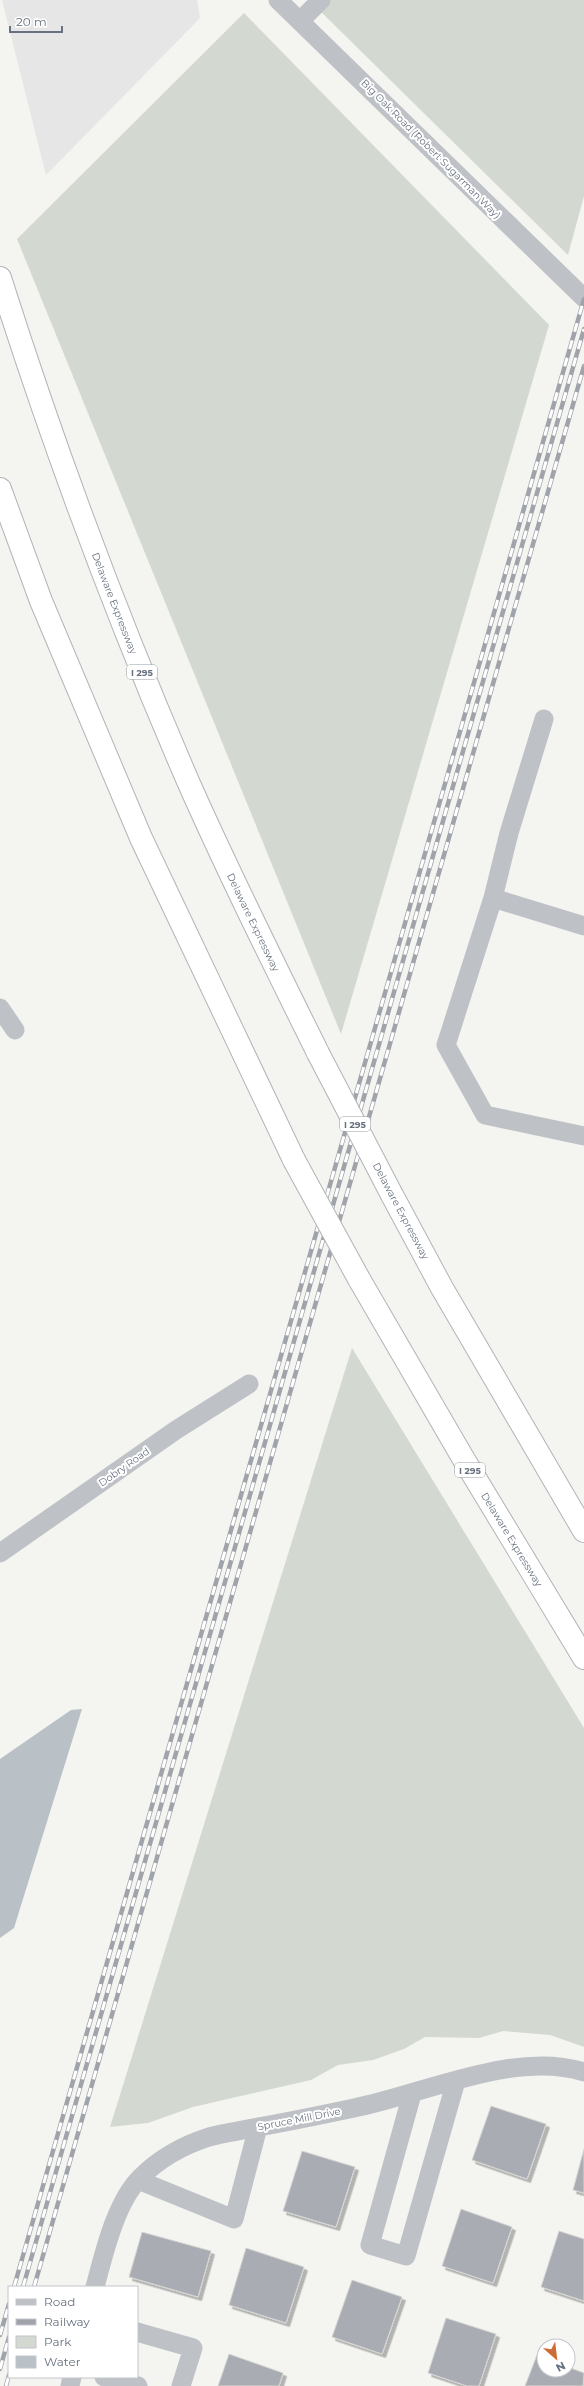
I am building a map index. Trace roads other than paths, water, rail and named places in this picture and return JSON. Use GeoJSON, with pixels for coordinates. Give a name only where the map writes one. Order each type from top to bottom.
{"type":"FeatureCollection","features":[{"type":"Feature","properties":{"kind":"highway","name":"Delaware Expressway"},"geometry":{"type":"LineString","coordinates":[[0,278],[63,468],[144,678],[188,781],[246,907],[318,1053],[446,1295],[584,1531]]}},
{"type":"Feature","properties":{"kind":"highway","name":"Delaware Expressway"},"geometry":{"type":"LineString","coordinates":[[0,489],[44,608],[141,838],[294,1160],[359,1279],[463,1458],[584,1658]]}},
{"type":"Feature","properties":{"kind":"street","name":"Big Oak Road (Robert Sugarman Way)"},"geometry":{"type":"LineString","coordinates":[[278,0],[301,20],[584,298]]}},
{"type":"Feature","properties":{"kind":"street"},"geometry":{"type":"LineString","coordinates":[[301,20],[321,0]]}},
{"type":"Feature","properties":{"kind":"street"},"geometry":{"type":"LineString","coordinates":[[544,719],[509,833],[493,898],[446,1045],[485,1116],[584,1136]]}},
{"type":"Feature","properties":{"kind":"street"},"geometry":{"type":"LineString","coordinates":[[493,898],[584,926]]}},
{"type":"Feature","properties":{"kind":"street"},"geometry":{"type":"LineString","coordinates":[[0,1008],[15,1030]]}},
{"type":"Feature","properties":{"kind":"street","name":"Dobry Road"},"geometry":{"type":"LineString","coordinates":[[0,1553],[176,1430],[249,1384]]}},
{"type":"Feature","properties":{"kind":"street","name":"Spruce Mill Drive"},"geometry":{"type":"LineString","coordinates":[[95,2286],[119,2211],[138,2180],[159,2162],[183,2147],[209,2137],[412,2094],[498,2069],[525,2066],[556,2066],[584,2072]]}},
{"type":"Feature","properties":{"kind":"street"},"geometry":{"type":"LineString","coordinates":[[412,2094],[370,2245],[406,2256],[456,2081]]}},
{"type":"Feature","properties":{"kind":"street"},"geometry":{"type":"LineString","coordinates":[[138,2180],[234,2219],[258,2127]]}},
{"type":"Feature","properties":{"kind":"street"},"geometry":{"type":"LineString","coordinates":[[138,2332],[193,2348],[181,2386]]}},
{"type":"Feature","properties":{"kind":"street"},"geometry":{"type":"LineString","coordinates":[[108,2378],[138,2386]]}},
{"type":"Feature","properties":{"kind":"water"},"geometry":{"type":"Polygon","coordinates":[[[82,1709],[14,1928],[0,1938],[0,1759],[71,1710],[82,1709]]]}},
{"type":"Feature","properties":{"kind":"railway"},"geometry":{"type":"LineString","coordinates":[[14,2286],[584,299]]}},
{"type":"Feature","properties":{"kind":"railway"},"geometry":{"type":"LineString","coordinates":[[23,2286],[584,329]]}},
{"type":"Feature","properties":{"kind":"railway"},"geometry":{"type":"LineString","coordinates":[[34,2286],[584,366]]}},
{"type":"Feature","properties":{"kind":"railway"},"geometry":{"type":"LineString","coordinates":[[0,2335],[8,2307]]}},
{"type":"Feature","properties":{"kind":"railway"},"geometry":{"type":"LineString","coordinates":[[0,2369],[8,2341]]}},
{"type":"Feature","properties":{"kind":"railway"},"geometry":{"type":"LineString","coordinates":[[6,2386],[8,2378]]}}]}
